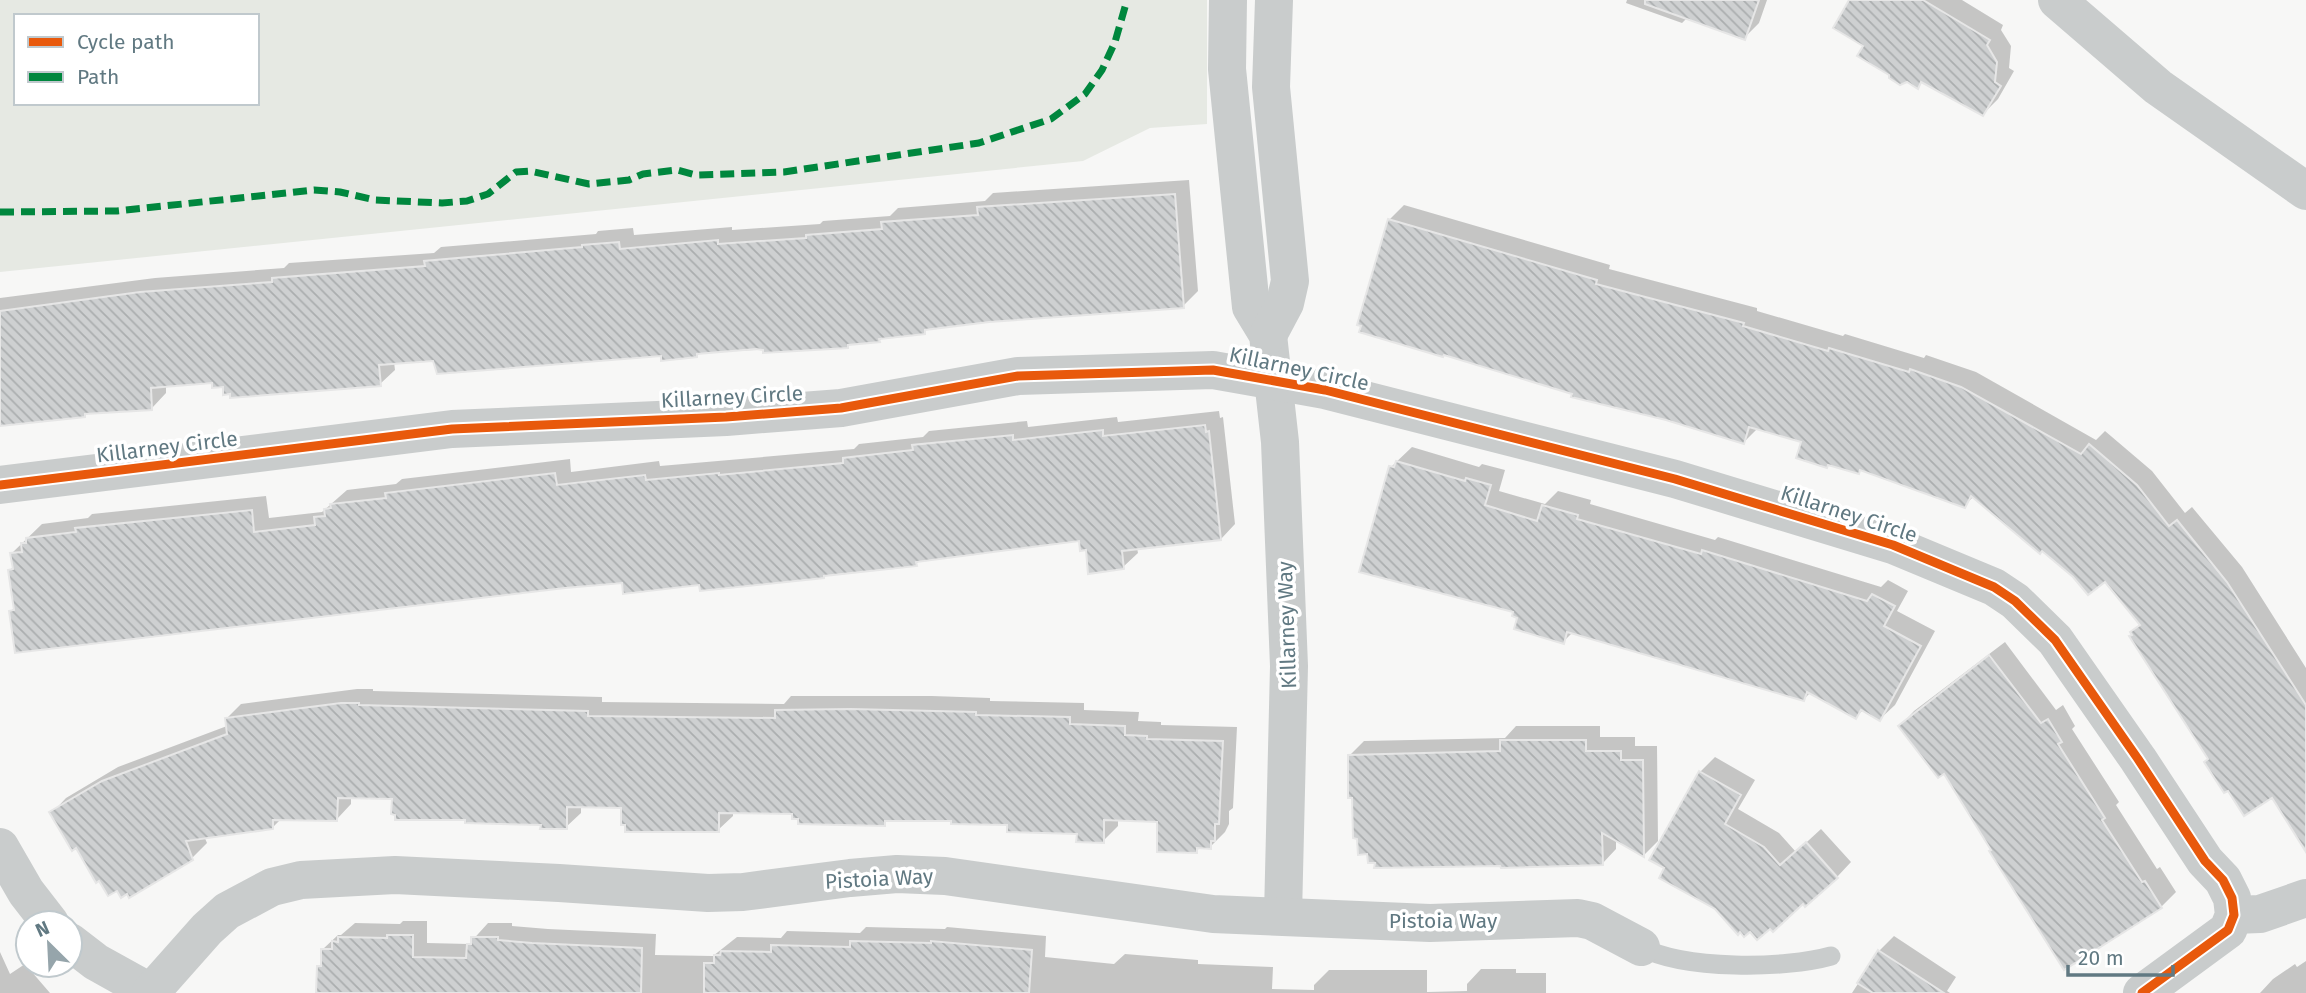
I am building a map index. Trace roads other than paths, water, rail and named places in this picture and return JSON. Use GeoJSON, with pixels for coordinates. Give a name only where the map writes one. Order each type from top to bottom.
{"type":"FeatureCollection","features":[{"type":"Feature","properties":{"kind":"street","name":"Killarney Way"},"geometry":{"type":"LineString","coordinates":[[1228,0],[1227,68],[1251,307],[1268,335],[1280,442],[1289,666],[1283,915]]}},
{"type":"Feature","properties":{"kind":"street"},"geometry":{"type":"LineString","coordinates":[[1268,335],[1285,303],[1290,281],[1271,87],[1274,0]]}},
{"type":"Feature","properties":{"kind":"street"},"geometry":{"type":"LineString","coordinates":[[2057,0],[2158,87],[2306,191]]}},
{"type":"Feature","properties":{"kind":"street","name":"Killarney Circle"},"geometry":{"type":"LineString","coordinates":[[0,485],[452,429],[726,417],[841,408],[1018,376],[1213,370],[1325,390],[1675,479],[1893,545],[1994,587],[2015,600],[2055,640],[2205,861],[2223,880],[2232,898],[2234,915]]}},
{"type":"Feature","properties":{"kind":"street"},"geometry":{"type":"LineString","coordinates":[[0,847],[39,909]]}},
{"type":"Feature","properties":{"kind":"street","name":"Pistoia Way"},"geometry":{"type":"LineString","coordinates":[[151,992],[207,929],[227,911],[272,887],[301,880],[395,875],[708,893],[743,892],[850,878],[945,876],[1213,914],[1430,923],[1578,918],[1592,921],[1641,947]]}},
{"type":"Feature","properties":{"kind":"street"},"geometry":{"type":"LineString","coordinates":[[2143,993],[2228,930],[2234,915],[2260,915],[2306,898]]}},
{"type":"Feature","properties":{"kind":"street"},"geometry":{"type":"LineString","coordinates":[[84,953],[151,992]]}},
{"type":"Feature","properties":{"kind":"lane"},"geometry":{"type":"LineString","coordinates":[[1641,947],[1655,955],[1699,963],[1796,963],[1831,956]]}}]}
